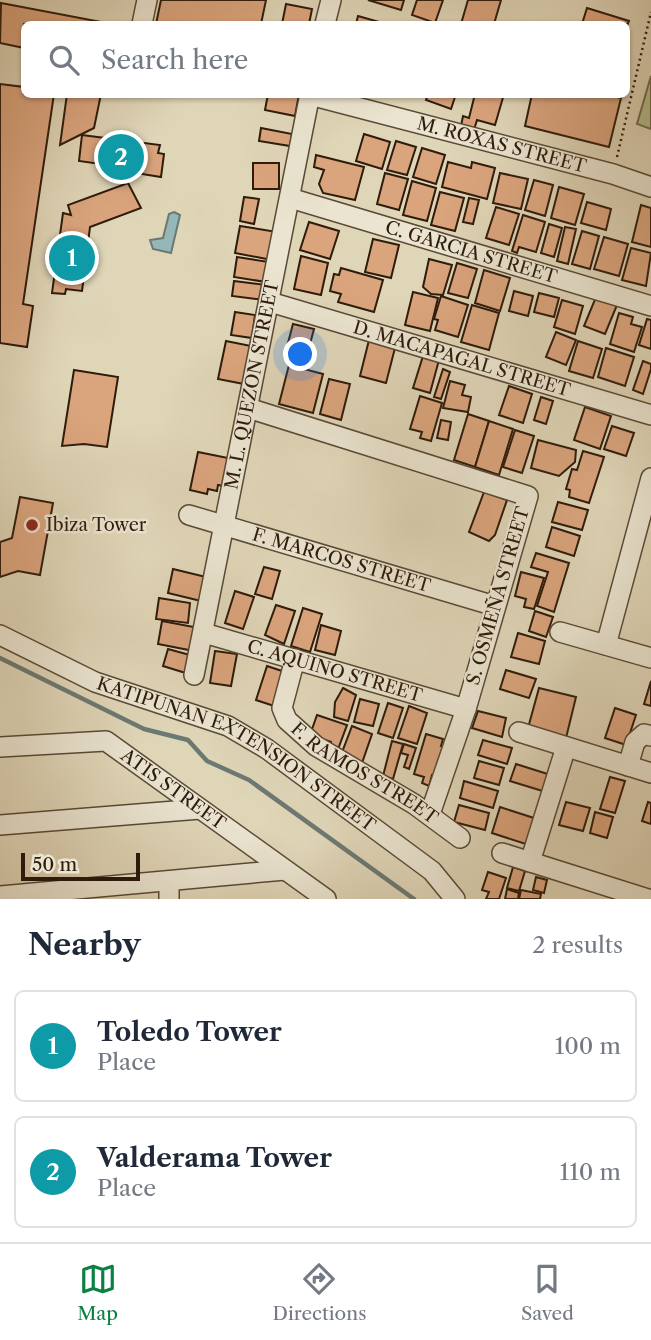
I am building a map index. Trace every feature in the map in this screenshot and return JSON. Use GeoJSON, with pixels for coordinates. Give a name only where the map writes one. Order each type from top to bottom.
{"type":"FeatureCollection","features":[{"type":"Feature","properties":{"kind":"street"},"geometry":{"type":"LineString","coordinates":[[143,21],[147,0]]}},
{"type":"Feature","properties":{"kind":"street"},"geometry":{"type":"LineString","coordinates":[[326,21],[331,0]]}},
{"type":"Feature","properties":{"kind":"street","name":"M. L. QUEZON STREET"},"geometry":{"type":"LineString","coordinates":[[194,675],[226,527],[309,98]]}},
{"type":"Feature","properties":{"kind":"street","name":"M. ROXAS STREET"},"geometry":{"type":"LineString","coordinates":[[322,98],[613,174],[651,187]]}},
{"type":"Feature","properties":{"kind":"street","name":"C. GARCIA STREET"},"geometry":{"type":"LineString","coordinates":[[290,198],[651,306]]}},
{"type":"Feature","properties":{"kind":"street","name":"D. MACAPAGAL STREET"},"geometry":{"type":"LineString","coordinates":[[270,302],[651,415]]}},
{"type":"Feature","properties":{"kind":"street","name":"S. OSMEÑA STREET"},"geometry":{"type":"LineString","coordinates":[[248,408],[527,496],[466,709],[429,814]]}},
{"type":"Feature","properties":{"kind":"street"},"geometry":{"type":"LineString","coordinates":[[606,645],[644,530],[651,478]]}},
{"type":"Feature","properties":{"kind":"street","name":"F. MARCOS STREET"},"geometry":{"type":"LineString","coordinates":[[189,515],[495,606]]}},
{"type":"Feature","properties":{"kind":"street"},"geometry":{"type":"LineString","coordinates":[[560,632],[651,658]]}},
{"type":"Feature","properties":{"kind":"street","name":"C. AQUINO STREET"},"geometry":{"type":"LineString","coordinates":[[204,633],[466,709]]}},
{"type":"Feature","properties":{"kind":"street","name":"KATIPUNAN EXTENSION STREET"},"geometry":{"type":"LineString","coordinates":[[0,635],[95,682],[228,726],[267,750],[432,871],[455,899]]}},
{"type":"Feature","properties":{"kind":"street","name":"F. RAMOS STREET"},"geometry":{"type":"LineString","coordinates":[[295,659],[282,708],[287,720],[316,746],[429,814],[460,838]]}},
{"type":"Feature","properties":{"kind":"street"},"geometry":{"type":"LineString","coordinates":[[519,732],[651,773]]}},
{"type":"Feature","properties":{"kind":"street"},"geometry":{"type":"LineString","coordinates":[[628,766],[635,742],[644,734],[651,736]]}},
{"type":"Feature","properties":{"kind":"street","name":"ATIS STREET"},"geometry":{"type":"LineString","coordinates":[[0,747],[106,741],[326,899]]}},
{"type":"Feature","properties":{"kind":"street"},"geometry":{"type":"LineString","coordinates":[[530,862],[566,747]]}},
{"type":"Feature","properties":{"kind":"street"},"geometry":{"type":"LineString","coordinates":[[0,825],[200,809]]}},
{"type":"Feature","properties":{"kind":"street"},"geometry":{"type":"LineString","coordinates":[[502,853],[648,899]]}},
{"type":"Feature","properties":{"kind":"street"},"geometry":{"type":"LineString","coordinates":[[0,896],[169,890],[285,870]]}},
{"type":"Feature","properties":{"kind":"path"},"geometry":{"type":"LineString","coordinates":[[613,174],[651,12]]}},
{"type":"Feature","properties":{"kind":"green space"},"geometry":{"type":"Polygon","coordinates":[[[651,76],[651,129],[637,124],[651,76]]]}},
{"type":"Feature","properties":{"kind":"water"},"geometry":{"type":"Polygon","coordinates":[[[174,212],[180,215],[171,253],[153,249],[150,240],[163,238],[169,214],[174,212]]]}},
{"type":"Feature","properties":{"kind":"building"},"geometry":{"type":"Polygon","coordinates":[[[161,0],[266,0],[262,21],[157,21],[161,0]]]}},
{"type":"Feature","properties":{"kind":"building"},"geometry":{"type":"Polygon","coordinates":[[[368,0],[404,0],[401,10],[368,0]]]}},
{"type":"Feature","properties":{"kind":"building"},"geometry":{"type":"Polygon","coordinates":[[[417,0],[443,0],[436,21],[412,15],[417,0]]]}},
{"type":"Feature","properties":{"kind":"building"},"geometry":{"type":"Polygon","coordinates":[[[468,0],[501,0],[495,21],[462,21],[468,0]]]}},
{"type":"Feature","properties":{"kind":"building"},"geometry":{"type":"Polygon","coordinates":[[[1,3],[96,21],[21,21],[21,47],[0,43],[1,3]]]}},
{"type":"Feature","properties":{"kind":"building"},"geometry":{"type":"Polygon","coordinates":[[[286,4],[312,9],[310,21],[283,21],[286,4]]]}},
{"type":"Feature","properties":{"kind":"building"},"geometry":{"type":"Polygon","coordinates":[[[587,8],[629,21],[583,21],[587,8]]]}},
{"type":"Feature","properties":{"kind":"building"},"geometry":{"type":"Polygon","coordinates":[[[358,16],[376,21],[357,21],[358,16]]]}},
{"type":"Feature","properties":{"kind":"building"},"geometry":{"type":"Polygon","coordinates":[[[0,84],[21,87],[21,98],[53,98],[23,304],[33,306],[27,347],[0,343],[0,84]]]}},
{"type":"Feature","properties":{"kind":"building"},"geometry":{"type":"Polygon","coordinates":[[[66,98],[100,98],[94,128],[60,145],[66,98]]]}},
{"type":"Feature","properties":{"kind":"building"},"geometry":{"type":"Polygon","coordinates":[[[267,98],[298,98],[295,116],[265,110],[267,98]]]}},
{"type":"Feature","properties":{"kind":"building"},"geometry":{"type":"Polygon","coordinates":[[[427,98],[455,98],[451,109],[427,98]]]}},
{"type":"Feature","properties":{"kind":"building"},"geometry":{"type":"Polygon","coordinates":[[[474,98],[503,98],[495,125],[477,120],[474,130],[461,126],[463,116],[469,118],[474,98]]]}},
{"type":"Feature","properties":{"kind":"building"},"geometry":{"type":"Polygon","coordinates":[[[531,98],[621,98],[609,147],[525,126],[531,98]]]}},
{"type":"Feature","properties":{"kind":"building"},"geometry":{"type":"Polygon","coordinates":[[[261,128],[292,134],[290,146],[259,141],[261,128]]]}},
{"type":"Feature","properties":{"kind":"building"},"geometry":{"type":"Polygon","coordinates":[[[364,134],[390,142],[382,169],[356,161],[364,134]]]}},
{"type":"Feature","properties":{"kind":"building"},"geometry":{"type":"Polygon","coordinates":[[[82,135],[160,145],[158,153],[164,154],[161,177],[142,174],[143,170],[79,161],[82,135]]]}},
{"type":"Feature","properties":{"kind":"building"},"geometry":{"type":"Polygon","coordinates":[[[396,141],[416,147],[407,175],[387,170],[396,141]]]}},
{"type":"Feature","properties":{"kind":"building"},"geometry":{"type":"Polygon","coordinates":[[[422,148],[445,155],[436,184],[413,177],[422,148]]]}},
{"type":"Feature","properties":{"kind":"building"},"geometry":{"type":"Polygon","coordinates":[[[316,155],[364,167],[355,200],[323,193],[319,184],[324,170],[314,167],[316,155]]]}},
{"type":"Feature","properties":{"kind":"building"},"geometry":{"type":"Polygon","coordinates":[[[448,162],[471,168],[472,162],[495,168],[487,199],[442,187],[448,162]]]}},
{"type":"Feature","properties":{"kind":"building"},"geometry":{"type":"Polygon","coordinates":[[[253,163],[279,163],[279,189],[253,189],[253,163]]]}},
{"type":"Feature","properties":{"kind":"building"},"geometry":{"type":"Polygon","coordinates":[[[385,173],[408,179],[399,210],[377,204],[385,173]]]}},
{"type":"Feature","properties":{"kind":"building"},"geometry":{"type":"Polygon","coordinates":[[[500,173],[528,179],[521,209],[493,203],[500,173]]]}},
{"type":"Feature","properties":{"kind":"building"},"geometry":{"type":"Polygon","coordinates":[[[534,180],[553,185],[545,216],[525,210],[534,180]]]}},
{"type":"Feature","properties":{"kind":"building"},"geometry":{"type":"Polygon","coordinates":[[[412,181],[436,188],[427,221],[403,215],[412,181]]]}},
{"type":"Feature","properties":{"kind":"building"},"geometry":{"type":"Polygon","coordinates":[[[128,183],[141,208],[90,227],[82,291],[66,289],[65,294],[52,293],[63,213],[71,215],[68,205],[128,183]]]}},
{"type":"Feature","properties":{"kind":"building"},"geometry":{"type":"Polygon","coordinates":[[[559,187],[584,194],[575,225],[551,218],[559,187]]]}},
{"type":"Feature","properties":{"kind":"building"},"geometry":{"type":"Polygon","coordinates":[[[440,192],[464,198],[455,231],[431,225],[440,192]]]}},
{"type":"Feature","properties":{"kind":"building"},"geometry":{"type":"Polygon","coordinates":[[[244,197],[259,199],[254,224],[240,221],[244,197]]]}},
{"type":"Feature","properties":{"kind":"building"},"geometry":{"type":"Polygon","coordinates":[[[469,198],[479,200],[473,224],[463,222],[469,198]]]}},
{"type":"Feature","properties":{"kind":"building"},"geometry":{"type":"Polygon","coordinates":[[[587,202],[611,209],[606,230],[581,223],[587,202]]]}},
{"type":"Feature","properties":{"kind":"building"},"geometry":{"type":"Polygon","coordinates":[[[641,205],[651,208],[651,247],[632,242],[641,205]]]}},
{"type":"Feature","properties":{"kind":"building"},"geometry":{"type":"Polygon","coordinates":[[[496,207],[519,214],[509,245],[486,238],[496,207]]]}},
{"type":"Feature","properties":{"kind":"building"},"geometry":{"type":"Polygon","coordinates":[[[523,215],[545,222],[536,252],[519,247],[517,253],[512,251],[523,215]]]}},
{"type":"Feature","properties":{"kind":"building"},"geometry":{"type":"Polygon","coordinates":[[[309,222],[339,231],[330,259],[300,250],[309,222]]]}},
{"type":"Feature","properties":{"kind":"building"},"geometry":{"type":"Polygon","coordinates":[[[549,224],[562,228],[554,257],[541,253],[549,224]]]}},
{"type":"Feature","properties":{"kind":"building"},"geometry":{"type":"Polygon","coordinates":[[[240,226],[277,232],[272,260],[235,253],[240,226]]]}},
{"type":"Feature","properties":{"kind":"building"},"geometry":{"type":"Polygon","coordinates":[[[565,227],[576,229],[568,264],[557,261],[565,227]]]}},
{"type":"Feature","properties":{"kind":"building"},"geometry":{"type":"Polygon","coordinates":[[[582,231],[599,236],[590,269],[572,264],[582,231]]]}},
{"type":"Feature","properties":{"kind":"building"},"geometry":{"type":"Polygon","coordinates":[[[604,237],[628,244],[619,276],[594,269],[604,237]]]}},
{"type":"Feature","properties":{"kind":"building"},"geometry":{"type":"Polygon","coordinates":[[[373,239],[399,245],[391,278],[365,272],[373,239]]]}},
{"type":"Feature","properties":{"kind":"building"},"geometry":{"type":"Polygon","coordinates":[[[631,248],[651,253],[646,286],[622,280],[631,248]]]}},
{"type":"Feature","properties":{"kind":"building"},"geometry":{"type":"Polygon","coordinates":[[[301,256],[328,263],[321,295],[294,289],[301,256]]]}},
{"type":"Feature","properties":{"kind":"building"},"geometry":{"type":"Polygon","coordinates":[[[237,257],[269,262],[266,282],[234,277],[237,257]]]}},
{"type":"Feature","properties":{"kind":"building"},"geometry":{"type":"Polygon","coordinates":[[[429,259],[452,265],[443,295],[431,294],[423,287],[429,259]]]}},
{"type":"Feature","properties":{"kind":"building"},"geometry":{"type":"Polygon","coordinates":[[[457,263],[477,269],[468,298],[448,293],[457,263]]]}},
{"type":"Feature","properties":{"kind":"building"},"geometry":{"type":"Polygon","coordinates":[[[341,268],[383,280],[374,312],[338,302],[341,294],[330,291],[334,274],[339,275],[341,268]]]}},
{"type":"Feature","properties":{"kind":"building"},"geometry":{"type":"Polygon","coordinates":[[[484,270],[510,278],[500,311],[475,303],[484,270]]]}},
{"type":"Feature","properties":{"kind":"building"},"geometry":{"type":"Polygon","coordinates":[[[234,281],[267,285],[265,300],[232,296],[234,281]]]}},
{"type":"Feature","properties":{"kind":"building"},"geometry":{"type":"Polygon","coordinates":[[[514,291],[533,296],[528,316],[509,311],[514,291]]]}},
{"type":"Feature","properties":{"kind":"building"},"geometry":{"type":"Polygon","coordinates":[[[413,292],[438,298],[430,331],[405,325],[413,292]]]}},
{"type":"Feature","properties":{"kind":"building"},"geometry":{"type":"Polygon","coordinates":[[[539,293],[559,298],[554,317],[534,312],[539,293]]]}},
{"type":"Feature","properties":{"kind":"building"},"geometry":{"type":"Polygon","coordinates":[[[441,296],[468,305],[458,337],[435,330],[438,320],[434,319],[441,296]]]}},
{"type":"Feature","properties":{"kind":"building"},"geometry":{"type":"Polygon","coordinates":[[[596,297],[617,305],[605,334],[584,326],[596,297]]]}},
{"type":"Feature","properties":{"kind":"building"},"geometry":{"type":"Polygon","coordinates":[[[562,300],[583,306],[575,334],[554,327],[562,300]]]}},
{"type":"Feature","properties":{"kind":"building"},"geometry":{"type":"Polygon","coordinates":[[[472,305],[499,313],[489,350],[461,342],[472,305]]]}},
{"type":"Feature","properties":{"kind":"building"},"geometry":{"type":"Polygon","coordinates":[[[235,312],[255,315],[252,338],[231,335],[235,312]]]}},
{"type":"Feature","properties":{"kind":"building"},"geometry":{"type":"Polygon","coordinates":[[[619,313],[633,317],[631,324],[642,327],[634,352],[610,344],[619,313]]]}},
{"type":"Feature","properties":{"kind":"building"},"geometry":{"type":"Polygon","coordinates":[[[647,319],[651,320],[651,349],[639,345],[647,319]]]}},
{"type":"Feature","properties":{"kind":"building"},"geometry":{"type":"Polygon","coordinates":[[[293,324],[314,329],[306,359],[285,354],[293,324]]]}},
{"type":"Feature","properties":{"kind":"building"},"geometry":{"type":"Polygon","coordinates":[[[556,332],[576,340],[566,365],[546,357],[556,332]]]}},
{"type":"Feature","properties":{"kind":"building"},"geometry":{"type":"Polygon","coordinates":[[[369,340],[395,348],[386,383],[360,376],[369,340]]]}},
{"type":"Feature","properties":{"kind":"building"},"geometry":{"type":"Polygon","coordinates":[[[226,341],[251,346],[244,384],[218,379],[226,341]]]}},
{"type":"Feature","properties":{"kind":"building"},"geometry":{"type":"Polygon","coordinates":[[[578,341],[602,349],[593,378],[569,371],[578,341]]]}},
{"type":"Feature","properties":{"kind":"building"},"geometry":{"type":"Polygon","coordinates":[[[606,348],[634,357],[625,386],[598,377],[606,348]]]}},
{"type":"Feature","properties":{"kind":"building"},"geometry":{"type":"Polygon","coordinates":[[[423,356],[439,360],[430,393],[413,388],[423,356]]]}},
{"type":"Feature","properties":{"kind":"building"},"geometry":{"type":"Polygon","coordinates":[[[643,361],[651,364],[651,369],[643,394],[633,390],[643,361]]]}},
{"type":"Feature","properties":{"kind":"building"},"geometry":{"type":"Polygon","coordinates":[[[289,365],[323,374],[313,413],[279,404],[289,365]]]}},
{"type":"Feature","properties":{"kind":"building"},"geometry":{"type":"Polygon","coordinates":[[[443,369],[450,372],[441,399],[434,397],[443,369]]]}},
{"type":"Feature","properties":{"kind":"building"},"geometry":{"type":"Polygon","coordinates":[[[74,370],[118,377],[107,447],[84,444],[62,446],[74,370]]]}},
{"type":"Feature","properties":{"kind":"building"},"geometry":{"type":"Polygon","coordinates":[[[329,379],[350,384],[341,420],[320,414],[329,379]]]}},
{"type":"Feature","properties":{"kind":"building"},"geometry":{"type":"Polygon","coordinates":[[[450,381],[465,385],[462,395],[471,397],[468,412],[443,408],[450,381]]]}},
{"type":"Feature","properties":{"kind":"building"},"geometry":{"type":"Polygon","coordinates":[[[509,386],[532,394],[523,423],[499,415],[509,386]]]}},
{"type":"Feature","properties":{"kind":"building"},"geometry":{"type":"Polygon","coordinates":[[[420,396],[442,403],[431,441],[420,438],[422,432],[410,429],[420,396]]]}},
{"type":"Feature","properties":{"kind":"building"},"geometry":{"type":"Polygon","coordinates":[[[541,397],[553,401],[546,424],[534,420],[541,397]]]}},
{"type":"Feature","properties":{"kind":"building"},"geometry":{"type":"Polygon","coordinates":[[[585,407],[611,416],[600,449],[574,440],[585,407]]]}},
{"type":"Feature","properties":{"kind":"building"},"geometry":{"type":"Polygon","coordinates":[[[468,414],[489,421],[475,467],[454,460],[468,414]]]}},
{"type":"Feature","properties":{"kind":"building"},"geometry":{"type":"Polygon","coordinates":[[[441,420],[451,422],[448,440],[437,438],[441,420]]]}},
{"type":"Feature","properties":{"kind":"building"},"geometry":{"type":"Polygon","coordinates":[[[489,421],[513,429],[499,475],[475,467],[489,421]]]}},
{"type":"Feature","properties":{"kind":"building"},"geometry":{"type":"Polygon","coordinates":[[[612,426],[634,433],[626,456],[604,449],[612,426]]]}},
{"type":"Feature","properties":{"kind":"building"},"geometry":{"type":"Polygon","coordinates":[[[515,430],[534,436],[522,473],[503,467],[515,430]]]}},
{"type":"Feature","properties":{"kind":"building"},"geometry":{"type":"Polygon","coordinates":[[[538,440],[576,450],[575,462],[559,476],[531,468],[538,440]]]}},
{"type":"Feature","properties":{"kind":"building"},"geometry":{"type":"Polygon","coordinates":[[[583,451],[604,457],[589,503],[569,497],[570,490],[566,489],[572,469],[577,470],[583,451]]]}},
{"type":"Feature","properties":{"kind":"building"},"geometry":{"type":"Polygon","coordinates":[[[198,452],[228,458],[223,486],[218,485],[217,491],[208,489],[207,494],[190,490],[198,452]]]}},
{"type":"Feature","properties":{"kind":"building"},"geometry":{"type":"Polygon","coordinates":[[[484,492],[507,500],[495,535],[489,541],[469,532],[484,492]]]}},
{"type":"Feature","properties":{"kind":"building","name":"Ibiza Tower"},"geometry":{"type":"Polygon","coordinates":[[[20,497],[53,503],[40,575],[18,571],[0,577],[0,542],[12,538],[20,497]]]}},
{"type":"Feature","properties":{"kind":"building"},"geometry":{"type":"Polygon","coordinates":[[[558,502],[588,510],[582,530],[552,522],[558,502]]]}},
{"type":"Feature","properties":{"kind":"building"},"geometry":{"type":"Polygon","coordinates":[[[552,527],[580,536],[574,556],[546,547],[552,527]]]}},
{"type":"Feature","properties":{"kind":"building"},"geometry":{"type":"Polygon","coordinates":[[[536,553],[569,563],[554,612],[537,606],[548,572],[531,567],[536,553]]]}},
{"type":"Feature","properties":{"kind":"building"},"geometry":{"type":"Polygon","coordinates":[[[264,567],[280,571],[272,599],[255,594],[264,567]]]}},
{"type":"Feature","properties":{"kind":"building"},"geometry":{"type":"Polygon","coordinates":[[[173,569],[206,577],[201,601],[168,593],[173,569]]]}},
{"type":"Feature","properties":{"kind":"building"},"geometry":{"type":"Polygon","coordinates":[[[521,572],[544,578],[534,609],[524,607],[526,599],[515,596],[521,572]]]}},
{"type":"Feature","properties":{"kind":"building"},"geometry":{"type":"Polygon","coordinates":[[[235,591],[254,597],[243,629],[225,623],[235,591]]]}},
{"type":"Feature","properties":{"kind":"building"},"geometry":{"type":"Polygon","coordinates":[[[159,598],[190,603],[188,623],[156,619],[159,598]]]}},
{"type":"Feature","properties":{"kind":"building"},"geometry":{"type":"Polygon","coordinates":[[[276,605],[295,611],[284,644],[265,635],[276,605]]]}},
{"type":"Feature","properties":{"kind":"building"},"geometry":{"type":"Polygon","coordinates":[[[303,608],[322,614],[310,652],[291,646],[303,608]]]}},
{"type":"Feature","properties":{"kind":"building"},"geometry":{"type":"Polygon","coordinates":[[[535,611],[553,617],[546,637],[529,631],[535,611]]]}},
{"type":"Feature","properties":{"kind":"building"},"geometry":{"type":"Polygon","coordinates":[[[162,621],[199,628],[194,651],[158,644],[162,621]]]}},
{"type":"Feature","properties":{"kind":"building"},"geometry":{"type":"Polygon","coordinates":[[[321,625],[341,631],[335,655],[315,650],[321,625]]]}},
{"type":"Feature","properties":{"kind":"building"},"geometry":{"type":"Polygon","coordinates":[[[518,633],[545,641],[539,664],[511,657],[518,633]]]}},
{"type":"Feature","properties":{"kind":"building"},"geometry":{"type":"Polygon","coordinates":[[[168,649],[197,657],[192,675],[163,666],[168,649]]]}},
{"type":"Feature","properties":{"kind":"building"},"geometry":{"type":"Polygon","coordinates":[[[215,651],[237,654],[231,686],[210,683],[215,651]]]}},
{"type":"Feature","properties":{"kind":"building"},"geometry":{"type":"Polygon","coordinates":[[[267,666],[288,673],[277,707],[256,700],[267,666]]]}},
{"type":"Feature","properties":{"kind":"building"},"geometry":{"type":"Polygon","coordinates":[[[506,670],[536,679],[529,698],[500,689],[506,670]]]}},
{"type":"Feature","properties":{"kind":"building"},"geometry":{"type":"Polygon","coordinates":[[[651,681],[651,706],[644,704],[651,681]]]}},
{"type":"Feature","properties":{"kind":"building"},"geometry":{"type":"Polygon","coordinates":[[[343,688],[356,695],[348,721],[334,717],[335,702],[343,688]]]}},
{"type":"Feature","properties":{"kind":"building"},"geometry":{"type":"Polygon","coordinates":[[[539,688],[576,697],[566,738],[528,728],[539,688]]]}},
{"type":"Feature","properties":{"kind":"building"},"geometry":{"type":"Polygon","coordinates":[[[360,699],[379,704],[373,726],[354,722],[360,699]]]}},
{"type":"Feature","properties":{"kind":"building"},"geometry":{"type":"Polygon","coordinates":[[[388,703],[403,708],[393,738],[378,733],[388,703]]]}},
{"type":"Feature","properties":{"kind":"building"},"geometry":{"type":"Polygon","coordinates":[[[409,706],[427,713],[417,744],[398,738],[409,706]]]}},
{"type":"Feature","properties":{"kind":"building"},"geometry":{"type":"Polygon","coordinates":[[[615,708],[636,715],[626,745],[605,738],[615,708]]]}},
{"type":"Feature","properties":{"kind":"building"},"geometry":{"type":"Polygon","coordinates":[[[478,711],[506,718],[502,737],[472,728],[478,711]]]}},
{"type":"Feature","properties":{"kind":"building"},"geometry":{"type":"Polygon","coordinates":[[[317,715],[347,725],[337,752],[329,749],[331,742],[310,735],[317,715]]]}},
{"type":"Feature","properties":{"kind":"building"},"geometry":{"type":"Polygon","coordinates":[[[352,726],[372,734],[362,763],[341,755],[352,726]]]}},
{"type":"Feature","properties":{"kind":"building"},"geometry":{"type":"Polygon","coordinates":[[[426,734],[443,739],[441,746],[448,748],[440,777],[432,775],[429,786],[422,783],[424,777],[414,774],[426,734]]]}},
{"type":"Feature","properties":{"kind":"building"},"geometry":{"type":"Polygon","coordinates":[[[483,740],[512,748],[507,764],[478,755],[483,740]]]}},
{"type":"Feature","properties":{"kind":"building"},"geometry":{"type":"Polygon","coordinates":[[[392,741],[403,744],[393,779],[383,776],[392,741]]]}},
{"type":"Feature","properties":{"kind":"building"},"geometry":{"type":"Polygon","coordinates":[[[404,744],[416,748],[409,769],[404,767],[408,755],[401,753],[404,744]]]}},
{"type":"Feature","properties":{"kind":"building"},"geometry":{"type":"Polygon","coordinates":[[[479,761],[504,768],[499,785],[474,778],[479,761]]]}},
{"type":"Feature","properties":{"kind":"building"},"geometry":{"type":"Polygon","coordinates":[[[516,764],[554,776],[549,793],[510,781],[516,764]]]}},
{"type":"Feature","properties":{"kind":"building"},"geometry":{"type":"Polygon","coordinates":[[[610,777],[625,781],[615,813],[600,809],[610,777]]]}},
{"type":"Feature","properties":{"kind":"building"},"geometry":{"type":"Polygon","coordinates":[[[464,781],[498,791],[493,808],[460,798],[464,781]]]}},
{"type":"Feature","properties":{"kind":"building"},"geometry":{"type":"Polygon","coordinates":[[[566,802],[590,808],[583,831],[559,825],[566,802]]]}},
{"type":"Feature","properties":{"kind":"building"},"geometry":{"type":"Polygon","coordinates":[[[648,802],[651,803],[651,824],[642,821],[648,802]]]}},
{"type":"Feature","properties":{"kind":"building"},"geometry":{"type":"Polygon","coordinates":[[[459,805],[489,813],[485,830],[454,822],[459,805]]]}},
{"type":"Feature","properties":{"kind":"building"},"geometry":{"type":"Polygon","coordinates":[[[500,807],[537,819],[529,845],[492,833],[500,807]]]}},
{"type":"Feature","properties":{"kind":"building"},"geometry":{"type":"Polygon","coordinates":[[[595,812],[613,817],[607,838],[590,833],[595,812]]]}},
{"type":"Feature","properties":{"kind":"building"},"geometry":{"type":"Polygon","coordinates":[[[513,867],[525,871],[519,891],[507,888],[513,867]]]}},
{"type":"Feature","properties":{"kind":"building"},"geometry":{"type":"Polygon","coordinates":[[[488,872],[506,878],[499,899],[486,899],[489,892],[482,890],[488,872]]]}},
{"type":"Feature","properties":{"kind":"building"},"geometry":{"type":"Polygon","coordinates":[[[536,877],[547,880],[544,893],[533,890],[536,877]]]}},
{"type":"Feature","properties":{"kind":"building"},"geometry":{"type":"Polygon","coordinates":[[[507,889],[519,893],[518,899],[505,899],[507,889]]]}},
{"type":"Feature","properties":{"kind":"building"},"geometry":{"type":"Polygon","coordinates":[[[521,890],[541,894],[540,899],[519,899],[521,890]]]}},
{"type":"Feature","properties":{"kind":"waterway"},"geometry":{"type":"LineString","coordinates":[[0,658],[144,729],[188,740],[207,761],[249,780],[414,899]]}},
{"type":"Feature","properties":{"kind":"place","name":"Valderama Tower"},"geometry":{"type":"Point","coordinates":[121,157]}},
{"type":"Feature","properties":{"kind":"place","name":"Toledo Tower"},"geometry":{"type":"Point","coordinates":[72,258]}},
{"type":"Feature","properties":{"kind":"place","name":"Ibiza Tower"},"geometry":{"type":"Point","coordinates":[32,525]}}]}
